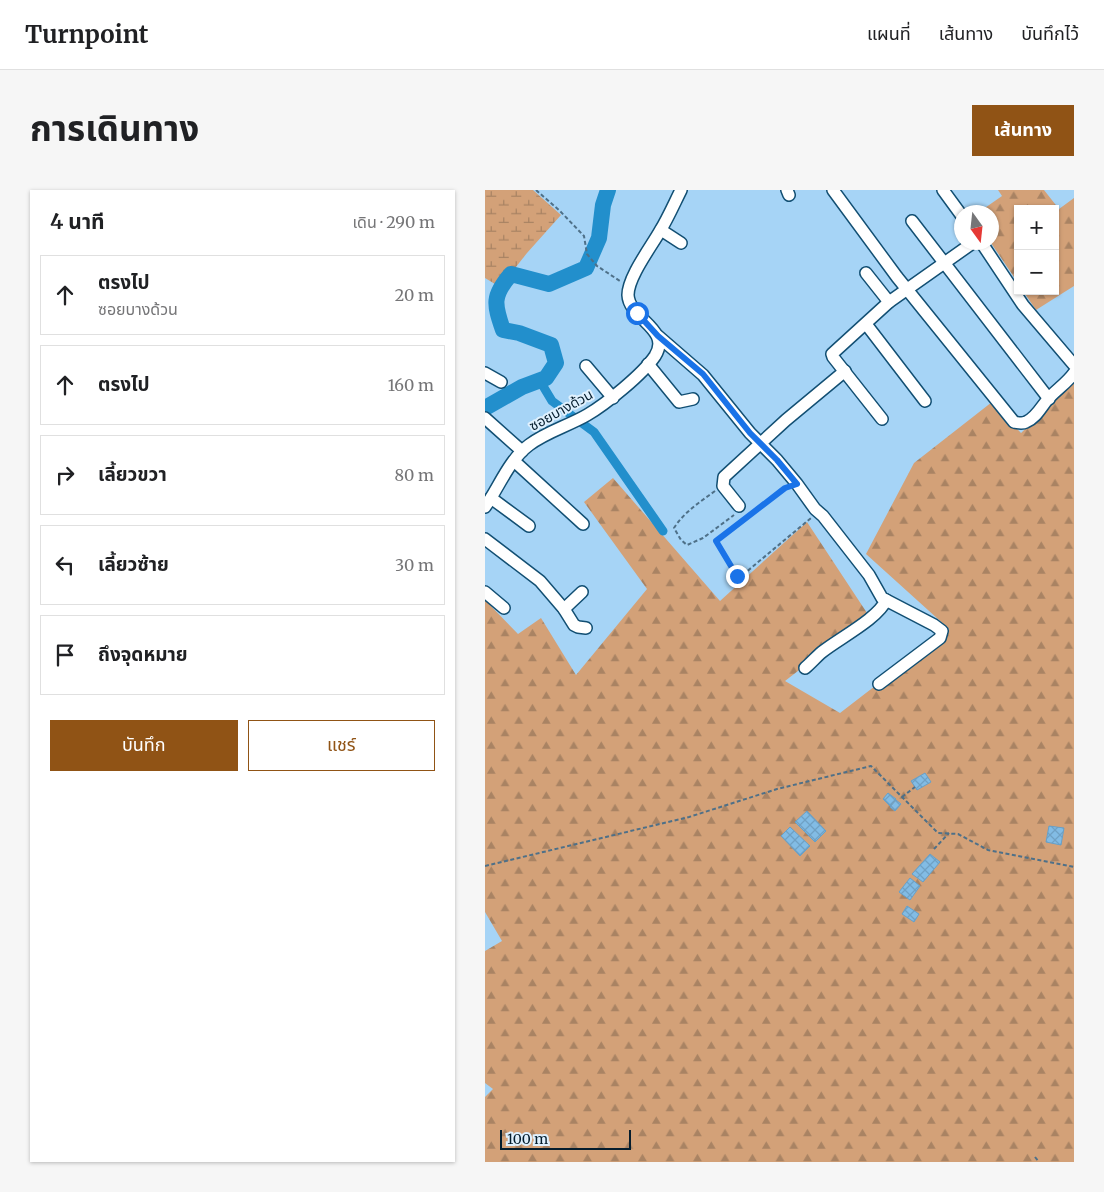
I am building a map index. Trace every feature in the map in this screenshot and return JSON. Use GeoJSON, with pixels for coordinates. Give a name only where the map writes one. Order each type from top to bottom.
{"type":"FeatureCollection","features":[{"type":"Feature","properties":{"kind":"street"},"geometry":{"type":"LineString","coordinates":[[681,190],[661,230],[641,262],[630,286],[628,293],[631,307],[658,336],[703,374],[750,433],[797,484],[823,516],[869,575],[880,595],[942,631],[940,638],[879,684]]}},
{"type":"Feature","properties":{"kind":"street"},"geometry":{"type":"LineString","coordinates":[[833,190],[905,290],[1014,422],[1021,424],[1027,422],[1074,373]]}},
{"type":"Feature","properties":{"kind":"street"},"geometry":{"type":"LineString","coordinates":[[943,190],[954,206]]}},
{"type":"Feature","properties":{"kind":"street"},"geometry":{"type":"LineString","coordinates":[[912,221],[1049,398]]}},
{"type":"Feature","properties":{"kind":"street"},"geometry":{"type":"LineString","coordinates":[[661,230],[681,243]]}},
{"type":"Feature","properties":{"kind":"street"},"geometry":{"type":"LineString","coordinates":[[882,419],[833,357],[833,354],[892,300],[963,250]]}},
{"type":"Feature","properties":{"kind":"street"},"geometry":{"type":"LineString","coordinates":[[986,250],[1023,305],[1074,365]]}},
{"type":"Feature","properties":{"kind":"street"},"geometry":{"type":"LineString","coordinates":[[866,273],[892,300]]}},
{"type":"Feature","properties":{"kind":"street"},"geometry":{"type":"LineString","coordinates":[[866,324],[925,401]]}},
{"type":"Feature","properties":{"kind":"street","name":"ซอยบางด้วน"},"geometry":{"type":"LineString","coordinates":[[488,502],[522,451],[537,440],[587,416],[613,398],[648,364],[659,348],[658,336]]}},
{"type":"Feature","properties":{"kind":"street"},"geometry":{"type":"LineString","coordinates":[[648,364],[679,402],[693,399]]}},
{"type":"Feature","properties":{"kind":"street"},"geometry":{"type":"LineString","coordinates":[[586,366],[613,398]]}},
{"type":"Feature","properties":{"kind":"street"},"geometry":{"type":"LineString","coordinates":[[739,506],[723,486],[724,477],[786,420],[845,371]]}},
{"type":"Feature","properties":{"kind":"street"},"geometry":{"type":"LineString","coordinates":[[485,373],[501,382]]}},
{"type":"Feature","properties":{"kind":"street"},"geometry":{"type":"LineString","coordinates":[[485,418],[522,451]]}},
{"type":"Feature","properties":{"kind":"street"},"geometry":{"type":"LineString","coordinates":[[514,461],[583,524]]}},
{"type":"Feature","properties":{"kind":"street"},"geometry":{"type":"LineString","coordinates":[[488,502],[529,526]]}},
{"type":"Feature","properties":{"kind":"street"},"geometry":{"type":"LineString","coordinates":[[485,539],[540,581],[564,609],[574,625],[586,628]]}},
{"type":"Feature","properties":{"kind":"street"},"geometry":{"type":"LineString","coordinates":[[485,592],[504,608]]}},
{"type":"Feature","properties":{"kind":"street"},"geometry":{"type":"LineString","coordinates":[[564,609],[582,592]]}},
{"type":"Feature","properties":{"kind":"street"},"geometry":{"type":"LineString","coordinates":[[805,668],[821,653],[882,608],[886,600]]}},
{"type":"Feature","properties":{"kind":"path"},"geometry":{"type":"LineString","coordinates":[[536,190],[584,236],[587,254],[597,266],[604,272],[630,286]]}},
{"type":"Feature","properties":{"kind":"path"},"geometry":{"type":"LineString","coordinates":[[797,484],[785,488],[716,541],[737,576],[745,573],[811,519]]}},
{"type":"Feature","properties":{"kind":"path"},"geometry":{"type":"LineString","coordinates":[[723,486],[689,510],[679,521],[674,528],[681,540],[687,545],[703,538],[741,510],[739,506]]}},
{"type":"Feature","properties":{"kind":"path"},"geometry":{"type":"LineString","coordinates":[[485,866],[689,817],[777,790],[871,766],[939,833],[958,834],[988,850],[1074,867]]}},
{"type":"Feature","properties":{"kind":"path"},"geometry":{"type":"LineString","coordinates":[[902,797],[915,786]]}},
{"type":"Feature","properties":{"kind":"path"},"geometry":{"type":"LineString","coordinates":[[934,849],[949,834]]}},
{"type":"Feature","properties":{"kind":"path"},"geometry":{"type":"LineString","coordinates":[[1035,1157],[1039,1162]]}},
{"type":"Feature","properties":{"kind":"green space"},"geometry":{"type":"Polygon","coordinates":[[[485,190],[533,190],[561,215],[500,287],[485,278],[485,190]]]}},
{"type":"Feature","properties":{"kind":"green space"},"geometry":{"type":"Polygon","coordinates":[[[998,190],[1044,190],[1056,205],[1014,205],[1014,277],[996,250],[999,250],[999,205],[989,205],[1002,196],[998,190]]]}},
{"type":"Feature","properties":{"kind":"green space"},"geometry":{"type":"Polygon","coordinates":[[[1074,198],[1074,286],[1036,310],[1026,295],[1059,295],[1059,209],[1074,198]]]}},
{"type":"Feature","properties":{"kind":"green space"},"geometry":{"type":"Polygon","coordinates":[[[1074,383],[1074,1162],[485,1162],[485,1097],[493,1089],[485,1083],[485,951],[502,941],[485,912],[485,600],[518,634],[541,618],[576,675],[647,589],[584,502],[613,478],[720,601],[807,522],[869,616],[785,681],[840,713],[949,629],[866,554],[914,463],[992,402],[1021,433],[1074,383]]]}},
{"type":"Feature","properties":{"kind":"building"},"geometry":{"type":"Polygon","coordinates":[[[925,773],[931,782],[917,790],[911,781],[925,773]]]}},
{"type":"Feature","properties":{"kind":"building"},"geometry":{"type":"Polygon","coordinates":[[[888,793],[896,799],[890,806],[883,799],[888,793]]]}},
{"type":"Feature","properties":{"kind":"building"},"geometry":{"type":"Polygon","coordinates":[[[896,800],[901,804],[895,811],[890,807],[896,800]]]}},
{"type":"Feature","properties":{"kind":"building"},"geometry":{"type":"Polygon","coordinates":[[[807,811],[826,831],[815,842],[795,822],[807,811]]]}},
{"type":"Feature","properties":{"kind":"building"},"geometry":{"type":"Polygon","coordinates":[[[1049,826],[1064,828],[1061,845],[1046,842],[1049,826]]]}},
{"type":"Feature","properties":{"kind":"building"},"geometry":{"type":"Polygon","coordinates":[[[790,827],[810,846],[800,856],[781,836],[790,827]]]}},
{"type":"Feature","properties":{"kind":"building"},"geometry":{"type":"Polygon","coordinates":[[[930,854],[940,862],[923,882],[912,874],[930,854]]]}},
{"type":"Feature","properties":{"kind":"building"},"geometry":{"type":"Polygon","coordinates":[[[910,878],[920,886],[910,900],[899,892],[910,878]]]}},
{"type":"Feature","properties":{"kind":"building"},"geometry":{"type":"Polygon","coordinates":[[[907,906],[919,914],[914,922],[902,914],[907,906]]]}},
{"type":"Feature","properties":{"kind":"waterway"},"geometry":{"type":"LineString","coordinates":[[485,408],[522,387],[546,378],[556,363],[551,345],[519,333],[503,330],[497,307],[500,288],[511,274],[549,284],[586,268],[599,238],[603,205],[608,190]]}},
{"type":"Feature","properties":{"kind":"waterway"},"geometry":{"type":"LineString","coordinates":[[540,381],[552,401],[594,432],[663,531]]}},
{"type":"Feature","properties":{"kind":"route"},"geometry":{"type":"LineString","coordinates":[[637,313],[658,336],[703,374],[750,433],[777,460],[797,484],[785,488],[716,541],[737,576]]}}]}
